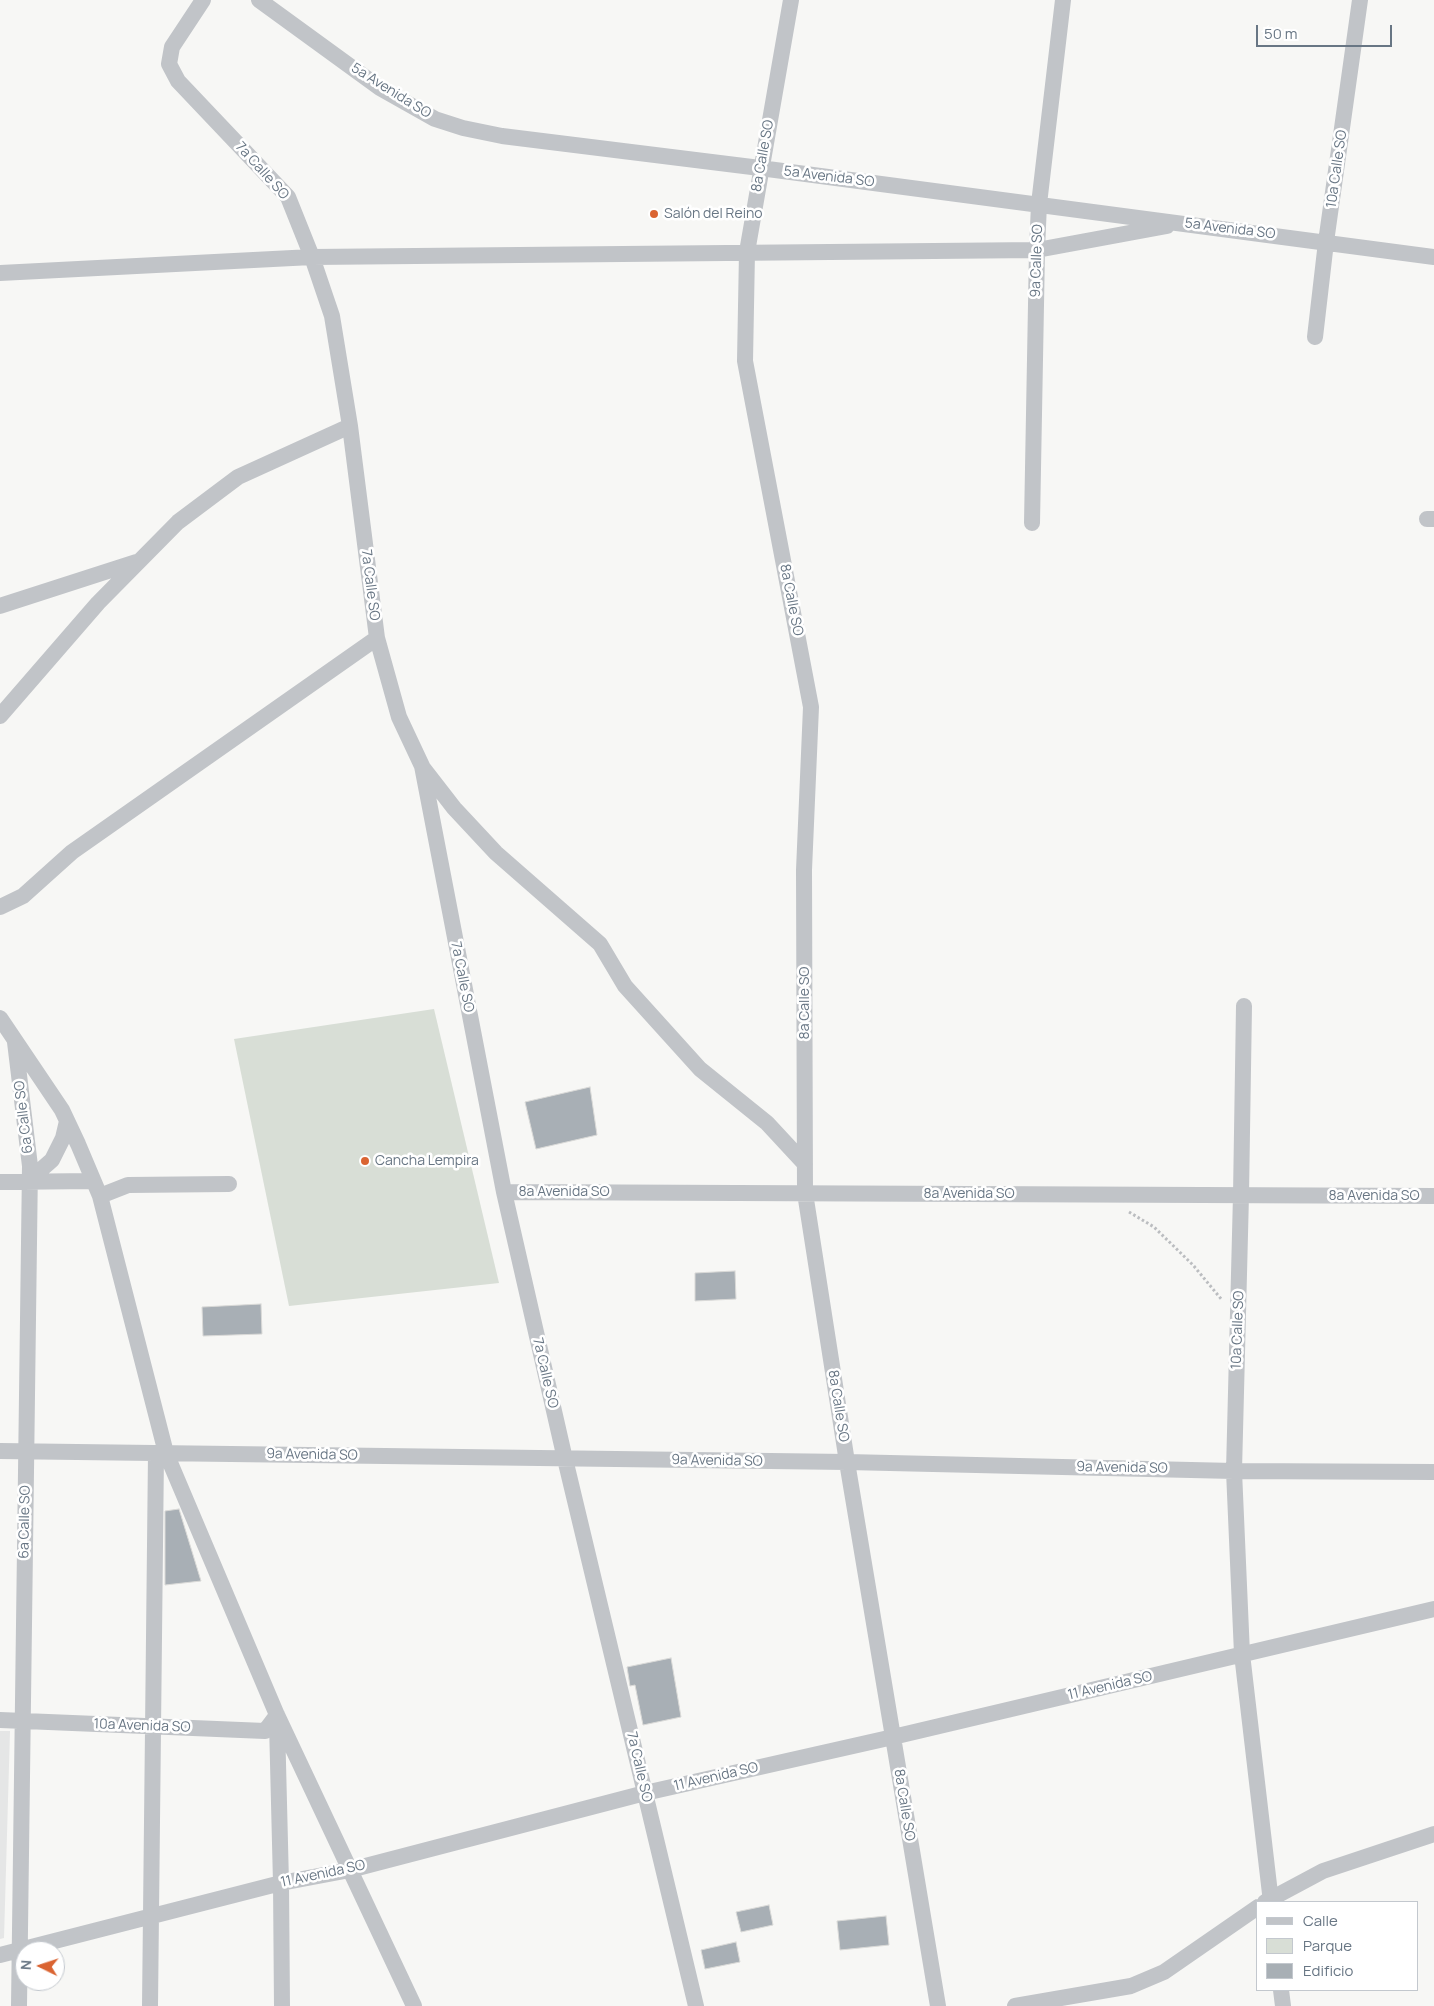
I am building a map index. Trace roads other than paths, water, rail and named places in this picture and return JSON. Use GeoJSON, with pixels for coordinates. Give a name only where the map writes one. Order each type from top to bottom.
{"type":"FeatureCollection","features":[{"type":"Feature","properties":{"kind":"street","name":"7a Calle SO"},"geometry":{"type":"LineString","coordinates":[[202,0],[172,47],[169,64],[178,81],[288,197],[312,257],[332,316],[350,426],[376,638],[399,717],[422,766],[504,1192],[565,1459],[696,2006]]}},
{"type":"Feature","properties":{"kind":"street","name":"5a Avenida SO"},"geometry":{"type":"LineString","coordinates":[[259,0],[380,88],[435,119],[463,128],[502,136],[1039,204],[1434,257]]}},
{"type":"Feature","properties":{"kind":"street","name":"8a Calle SO"},"geometry":{"type":"LineString","coordinates":[[791,0],[760,168],[747,252],[745,361],[811,708],[804,870],[805,1193],[846,1462],[938,2006]]}},
{"type":"Feature","properties":{"kind":"street","name":"9a Calle SO"},"geometry":{"type":"LineString","coordinates":[[1032,523],[1039,204],[1063,0]]}},
{"type":"Feature","properties":{"kind":"street","name":"10a Calle SO"},"geometry":{"type":"LineString","coordinates":[[1315,338],[1326,242],[1360,0]]}},
{"type":"Feature","properties":{"kind":"street"},"geometry":{"type":"LineString","coordinates":[[0,273],[312,257],[1037,250],[1181,223]]}},
{"type":"Feature","properties":{"kind":"street"},"geometry":{"type":"LineString","coordinates":[[0,716],[98,603],[178,522],[238,477],[350,426]]}},
{"type":"Feature","properties":{"kind":"street"},"geometry":{"type":"LineString","coordinates":[[0,606],[139,561]]}},
{"type":"Feature","properties":{"kind":"street"},"geometry":{"type":"LineString","coordinates":[[0,907],[23,896],[72,852],[376,638]]}},
{"type":"Feature","properties":{"kind":"street"},"geometry":{"type":"LineString","coordinates":[[422,766],[454,808],[496,853],[600,944],[625,986],[700,1069],[767,1123],[805,1164]]}},
{"type":"Feature","properties":{"kind":"street","name":"10a Calle SO"},"geometry":{"type":"LineString","coordinates":[[1244,1006],[1234,1471],[1242,1654],[1266,1901]]}},
{"type":"Feature","properties":{"kind":"street"},"geometry":{"type":"LineString","coordinates":[[0,1018],[15,1038],[67,1121],[100,1196],[161,1453],[277,1716],[414,2006]]}},
{"type":"Feature","properties":{"kind":"street","name":"6a Calle SO"},"geometry":{"type":"LineString","coordinates":[[15,1038],[30,1166],[28,1181],[20,1941]]}},
{"type":"Feature","properties":{"kind":"street"},"geometry":{"type":"LineString","coordinates":[[28,1181],[52,1160],[67,1121]]}},
{"type":"Feature","properties":{"kind":"street"},"geometry":{"type":"LineString","coordinates":[[0,1182],[93,1181]]}},
{"type":"Feature","properties":{"kind":"street"},"geometry":{"type":"LineString","coordinates":[[100,1196],[128,1185],[229,1184]]}},
{"type":"Feature","properties":{"kind":"street","name":"8a Avenida SO"},"geometry":{"type":"LineString","coordinates":[[504,1192],[1434,1196]]}},
{"type":"Feature","properties":{"kind":"street","name":"9a Avenida SO"},"geometry":{"type":"LineString","coordinates":[[0,1451],[846,1462],[1234,1471],[1434,1472]]}},
{"type":"Feature","properties":{"kind":"street"},"geometry":{"type":"LineString","coordinates":[[150,2006],[153,1726],[161,1453]]}},
{"type":"Feature","properties":{"kind":"street","name":"11 Avenida SO"},"geometry":{"type":"LineString","coordinates":[[56,1941],[281,1883],[350,1870],[645,1793],[893,1737],[1434,1609]]}},
{"type":"Feature","properties":{"kind":"street"},"geometry":{"type":"LineString","coordinates":[[277,1716],[282,2006]]}},
{"type":"Feature","properties":{"kind":"street","name":"10a Avenida SO"},"geometry":{"type":"LineString","coordinates":[[0,1720],[265,1731],[277,1716]]}},
{"type":"Feature","properties":{"kind":"street"},"geometry":{"type":"LineString","coordinates":[[1268,1901],[1323,1872],[1434,1834]]}},
{"type":"Feature","properties":{"kind":"street"},"geometry":{"type":"LineString","coordinates":[[1015,2006],[1131,1986],[1164,1972],[1256,1909]]}},
{"type":"Feature","properties":{"kind":"street","name":"11 Avenida SO"},"geometry":{"type":"LineString","coordinates":[[0,1955],[15,1951]]}},
{"type":"Feature","properties":{"kind":"street","name":"6a Calle SO"},"geometry":{"type":"LineString","coordinates":[[19,1991],[19,2006]]}},
{"type":"Feature","properties":{"kind":"street"},"geometry":{"type":"LineString","coordinates":[[1282,1991],[1283,2006]]}},
{"type":"Feature","properties":{"kind":"place","name":"Salón del Reino"},"geometry":{"type":"Point","coordinates":[654,214]}},
{"type":"Feature","properties":{"kind":"place","name":"Cancha Lempira"},"geometry":{"type":"Point","coordinates":[365,1161]}}]}
